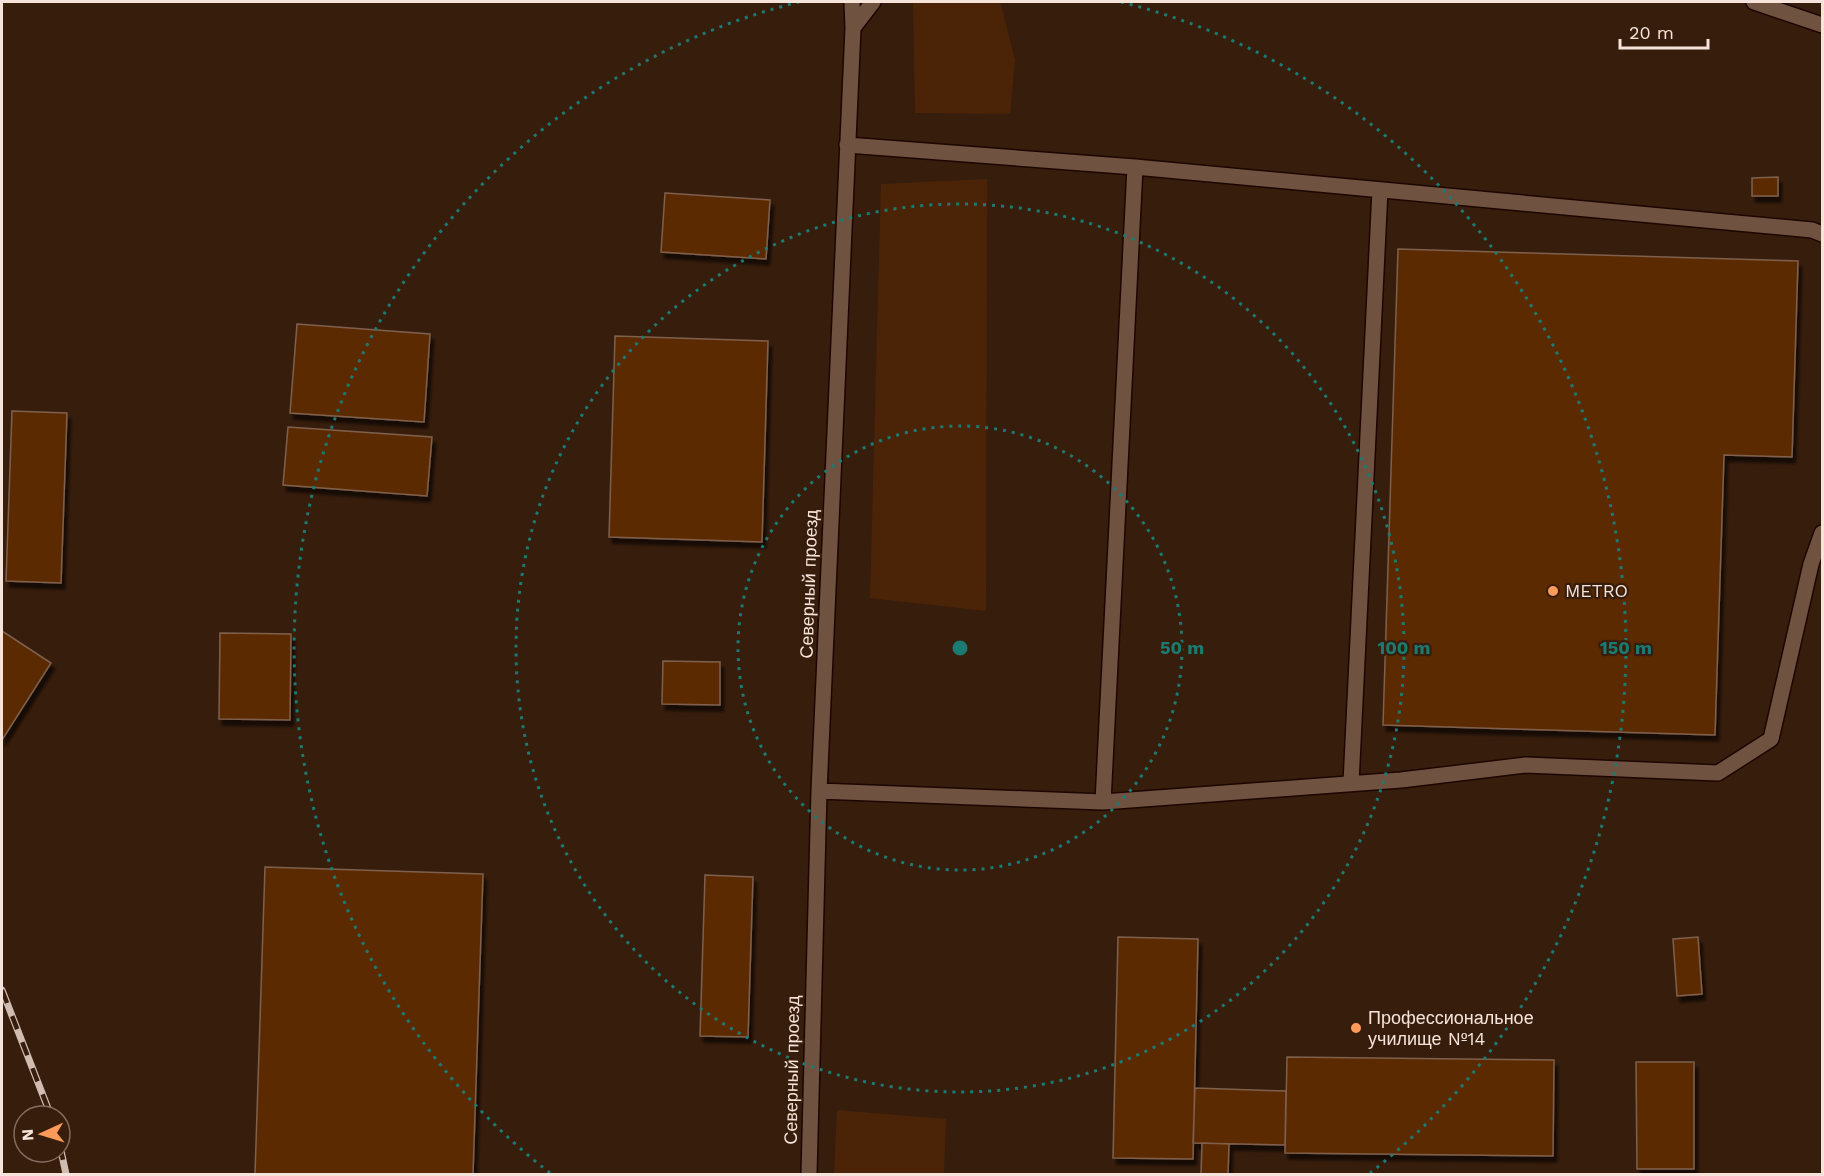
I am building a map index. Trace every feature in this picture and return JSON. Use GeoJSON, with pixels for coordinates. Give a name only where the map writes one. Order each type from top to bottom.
{"type":"FeatureCollection","features":[{"type":"Feature","properties":{"kind":"street","name":"Северный проезд"},"geometry":{"type":"LineString","coordinates":[[809,1174],[819,791],[853,28],[852,2]]}},
{"type":"Feature","properties":{"kind":"street"},"geometry":{"type":"LineString","coordinates":[[853,28],[873,2]]}},
{"type":"Feature","properties":{"kind":"street"},"geometry":{"type":"LineString","coordinates":[[1754,2],[1822,25]]}},
{"type":"Feature","properties":{"kind":"street"},"geometry":{"type":"LineString","coordinates":[[848,145],[1135,167],[1812,230],[1822,234]]}},
{"type":"Feature","properties":{"kind":"street"},"geometry":{"type":"LineString","coordinates":[[1103,802],[1135,167]]}},
{"type":"Feature","properties":{"kind":"street"},"geometry":{"type":"LineString","coordinates":[[1351,783],[1380,190]]}},
{"type":"Feature","properties":{"kind":"street"},"geometry":{"type":"LineString","coordinates":[[819,791],[1103,802],[1401,780],[1526,765],[1719,773],[1771,739],[1810,564],[1822,532]]}},
{"type":"Feature","properties":{"kind":"shaded area"},"geometry":{"type":"Polygon","coordinates":[[[913,2],[1000,2],[1015,60],[1010,114],[915,113],[913,2]]]}},
{"type":"Feature","properties":{"kind":"shaded area"},"geometry":{"type":"Polygon","coordinates":[[[987,179],[986,611],[870,598],[881,184],[987,179]]]}},
{"type":"Feature","properties":{"kind":"shaded area"},"geometry":{"type":"Polygon","coordinates":[[[837,1110],[946,1119],[944,1174],[834,1174],[837,1110]]]}},
{"type":"Feature","properties":{"kind":"building"},"geometry":{"type":"Polygon","coordinates":[[[1778,177],[1778,196],[1752,196],[1752,178],[1778,177]]]}},
{"type":"Feature","properties":{"kind":"building"},"geometry":{"type":"Polygon","coordinates":[[[665,193],[770,200],[766,259],[661,252],[665,193]]]}},
{"type":"Feature","properties":{"kind":"building","name":"METRO"},"geometry":{"type":"Polygon","coordinates":[[[1398,249],[1798,261],[1792,457],[1724,455],[1715,735],[1383,725],[1398,249]]]}},
{"type":"Feature","properties":{"kind":"building"},"geometry":{"type":"Polygon","coordinates":[[[297,324],[430,334],[424,422],[290,413],[297,324]]]}},
{"type":"Feature","properties":{"kind":"building"},"geometry":{"type":"Polygon","coordinates":[[[615,336],[768,341],[762,542],[609,537],[615,336]]]}},
{"type":"Feature","properties":{"kind":"building"},"geometry":{"type":"Polygon","coordinates":[[[12,411],[67,413],[61,583],[6,581],[12,411]]]}},
{"type":"Feature","properties":{"kind":"building"},"geometry":{"type":"Polygon","coordinates":[[[288,427],[432,437],[427,496],[283,485],[288,427]]]}},
{"type":"Feature","properties":{"kind":"building"},"geometry":{"type":"Polygon","coordinates":[[[2,631],[51,663],[2,740],[2,631]]]}},
{"type":"Feature","properties":{"kind":"building"},"geometry":{"type":"Polygon","coordinates":[[[220,633],[291,634],[290,720],[219,719],[220,633]]]}},
{"type":"Feature","properties":{"kind":"building"},"geometry":{"type":"Polygon","coordinates":[[[663,661],[720,662],[720,705],[662,704],[663,661]]]}},
{"type":"Feature","properties":{"kind":"building"},"geometry":{"type":"Polygon","coordinates":[[[265,867],[483,874],[473,1174],[255,1174],[265,867]]]}},
{"type":"Feature","properties":{"kind":"building"},"geometry":{"type":"Polygon","coordinates":[[[705,875],[753,877],[748,1037],[700,1036],[705,875]]]}},
{"type":"Feature","properties":{"kind":"building"},"geometry":{"type":"Polygon","coordinates":[[[1118,937],[1198,939],[1193,1159],[1113,1158],[1118,937]]]}},
{"type":"Feature","properties":{"kind":"building"},"geometry":{"type":"Polygon","coordinates":[[[1698,937],[1702,994],[1677,996],[1673,939],[1698,937]]]}},
{"type":"Feature","properties":{"kind":"building"},"geometry":{"type":"Polygon","coordinates":[[[1287,1057],[1554,1060],[1553,1156],[1285,1153],[1287,1057]]]}},
{"type":"Feature","properties":{"kind":"building"},"geometry":{"type":"Polygon","coordinates":[[[1636,1062],[1694,1062],[1694,1169],[1637,1169],[1636,1062]]]}},
{"type":"Feature","properties":{"kind":"building"},"geometry":{"type":"Polygon","coordinates":[[[1195,1088],[1286,1091],[1285,1145],[1193,1143],[1195,1088]]]}},
{"type":"Feature","properties":{"kind":"building"},"geometry":{"type":"Polygon","coordinates":[[[1202,1143],[1229,1144],[1228,1174],[1201,1174],[1202,1143]]]}},
{"type":"Feature","properties":{"kind":"railway"},"geometry":{"type":"LineString","coordinates":[[2,990],[46,1104]]}},
{"type":"Feature","properties":{"kind":"railway"},"geometry":{"type":"LineString","coordinates":[[64,1164],[66,1174]]}},
{"type":"Feature","properties":{"kind":"place","name":"METRO"},"geometry":{"type":"Point","coordinates":[1553,591]}},
{"type":"Feature","properties":{"kind":"place","name":"Профессиональное училище №14"},"geometry":{"type":"Point","coordinates":[1356,1028]}}]}
